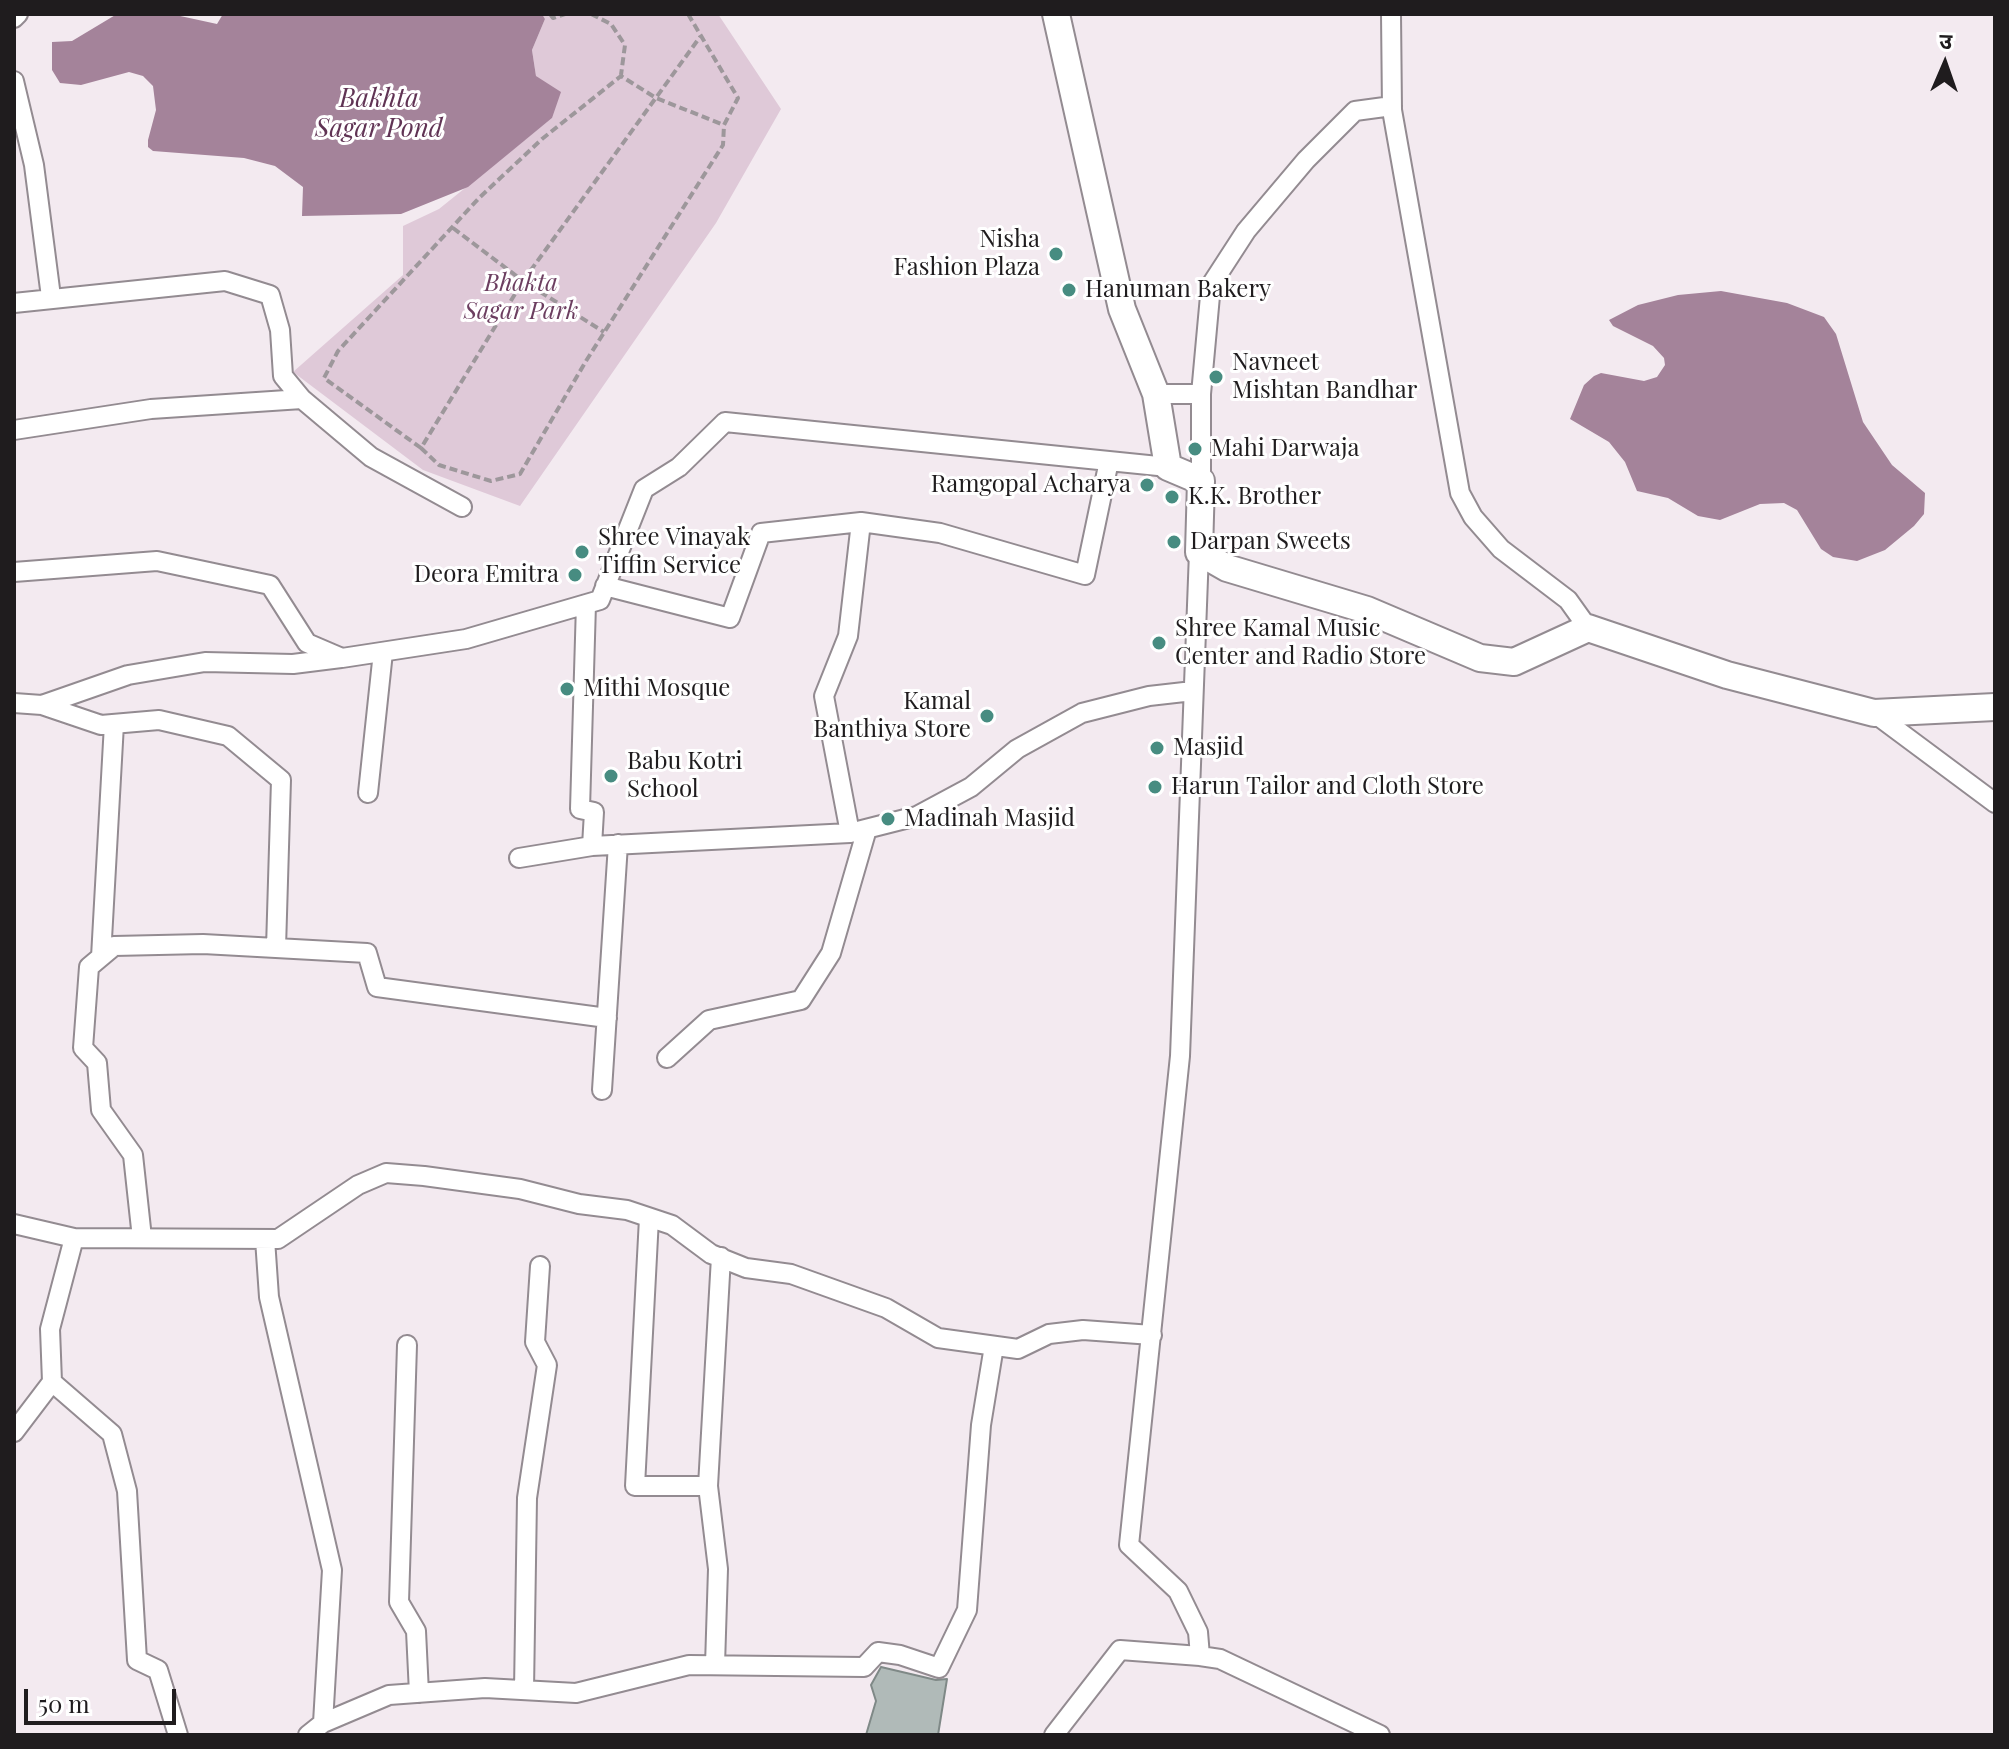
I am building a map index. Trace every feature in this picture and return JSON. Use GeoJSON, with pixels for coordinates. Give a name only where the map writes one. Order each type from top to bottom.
{"type":"FeatureCollection","features":[{"type":"Feature","properties":{"kind":"street"},"geometry":{"type":"LineString","coordinates":[[14,18],[18,14]]}},
{"type":"Feature","properties":{"kind":"street"},"geometry":{"type":"LineString","coordinates":[[1056,14],[1122,309],[1156,394],[1168,467]]}},
{"type":"Feature","properties":{"kind":"street"},"geometry":{"type":"LineString","coordinates":[[1391,14],[1392,106],[1460,493],[1473,517],[1501,549],[1568,600],[1588,628],[1727,675],[1874,713],[1995,707]]}},
{"type":"Feature","properties":{"kind":"street"},"geometry":{"type":"LineString","coordinates":[[14,81],[34,165],[51,297]]}},
{"type":"Feature","properties":{"kind":"street"},"geometry":{"type":"LineString","coordinates":[[1200,1656],[1198,1632],[1178,1591],[1129,1545],[1180,1056],[1199,552],[1201,394],[1211,285],[1246,231],[1306,160],[1355,111],[1392,106]]}},
{"type":"Feature","properties":{"kind":"street"},"geometry":{"type":"LineString","coordinates":[[14,303],[225,281],[270,295],[280,330],[283,376],[302,399],[371,457],[462,507]]}},
{"type":"Feature","properties":{"kind":"street"},"geometry":{"type":"LineString","coordinates":[[1156,394],[1201,394]]}},
{"type":"Feature","properties":{"kind":"street"},"geometry":{"type":"LineString","coordinates":[[14,430],[151,409],[302,399]]}},
{"type":"Feature","properties":{"kind":"street"},"geometry":{"type":"LineString","coordinates":[[42,705],[128,675],[205,662],[293,664],[466,639],[600,600],[644,489],[679,467],[725,422],[1168,467],[1201,481]]}},
{"type":"Feature","properties":{"kind":"street"},"geometry":{"type":"LineString","coordinates":[[605,586],[730,618],[761,533],[861,522],[940,533],[1085,575],[1109,461]]}},
{"type":"Feature","properties":{"kind":"street"},"geometry":{"type":"LineString","coordinates":[[667,1058],[709,1020],[801,1000],[831,953],[858,831],[824,696],[848,636],[861,522]]}},
{"type":"Feature","properties":{"kind":"street"},"geometry":{"type":"LineString","coordinates":[[1199,552],[1227,568],[1367,610],[1480,658],[1514,662],[1588,628]]}},
{"type":"Feature","properties":{"kind":"street"},"geometry":{"type":"LineString","coordinates":[[14,572],[157,561],[270,585],[307,643],[342,658]]}},
{"type":"Feature","properties":{"kind":"street"},"geometry":{"type":"LineString","coordinates":[[586,604],[580,809],[594,812],[592,846]]}},
{"type":"Feature","properties":{"kind":"street"},"geometry":{"type":"LineString","coordinates":[[368,793],[383,652]]}},
{"type":"Feature","properties":{"kind":"street"},"geometry":{"type":"LineString","coordinates":[[519,858],[592,846],[858,831],[917,816],[971,787],[1017,749],[1082,713],[1149,696],[1193,691]]}},
{"type":"Feature","properties":{"kind":"street"},"geometry":{"type":"LineString","coordinates":[[14,703],[42,705],[101,725],[159,720],[228,736],[281,780],[276,948]]}},
{"type":"Feature","properties":{"kind":"street"},"geometry":{"type":"LineString","coordinates":[[1874,713],[1995,803]]}},
{"type":"Feature","properties":{"kind":"street"},"geometry":{"type":"LineString","coordinates":[[101,957],[114,724]]}},
{"type":"Feature","properties":{"kind":"street"},"geometry":{"type":"LineString","coordinates":[[602,1090],[618,844]]}},
{"type":"Feature","properties":{"kind":"street"},"geometry":{"type":"LineString","coordinates":[[142,1238],[133,1155],[101,1110],[97,1063],[83,1048],[89,967],[114,946],[203,944],[367,953],[377,987],[607,1018]]}},
{"type":"Feature","properties":{"kind":"street"},"geometry":{"type":"LineString","coordinates":[[14,1224],[74,1238],[278,1239],[358,1185],[386,1173],[520,1189],[579,1204],[627,1210],[672,1225],[711,1254],[746,1268],[791,1274],[886,1308],[938,1338],[1018,1349],[1049,1334],[1083,1330],[1152,1335]]}},
{"type":"Feature","properties":{"kind":"street"},"geometry":{"type":"LineString","coordinates":[[649,1218],[635,1486],[708,1486]]}},
{"type":"Feature","properties":{"kind":"street"},"geometry":{"type":"LineString","coordinates":[[14,1432],[52,1382],[50,1329],[74,1238]]}},
{"type":"Feature","properties":{"kind":"street"},"geometry":{"type":"LineString","coordinates":[[265,1239],[269,1297],[332,1570],[323,1723]]}},
{"type":"Feature","properties":{"kind":"street"},"geometry":{"type":"LineString","coordinates":[[715,1665],[718,1569],[708,1486],[721,1257]]}},
{"type":"Feature","properties":{"kind":"street"},"geometry":{"type":"LineString","coordinates":[[524,1690],[527,1498],[547,1365],[535,1342],[540,1266]]}},
{"type":"Feature","properties":{"kind":"street"},"geometry":{"type":"LineString","coordinates":[[407,1345],[399,1602],[416,1631],[419,1693]]}},
{"type":"Feature","properties":{"kind":"street"},"geometry":{"type":"LineString","coordinates":[[308,1735],[323,1723],[389,1695],[485,1688],[576,1693],[689,1665],[864,1667],[878,1652],[900,1655],[939,1668],[967,1610],[981,1425],[994,1346]]}},
{"type":"Feature","properties":{"kind":"street"},"geometry":{"type":"LineString","coordinates":[[52,1382],[112,1434],[127,1491],[137,1660],[158,1670],[178,1735]]}},
{"type":"Feature","properties":{"kind":"street"},"geometry":{"type":"LineString","coordinates":[[1054,1735],[1120,1650],[1220,1659],[1380,1735]]}},
{"type":"Feature","properties":{"kind":"path"},"geometry":{"type":"LineString","coordinates":[[550,14],[553,18],[565,14]]}},
{"type":"Feature","properties":{"kind":"path"},"geometry":{"type":"LineString","coordinates":[[591,14],[611,24],[625,45],[621,76],[542,139],[479,198],[338,351],[324,378],[421,448],[439,465],[491,481],[520,474],[604,332],[723,145],[724,125],[738,98],[688,14]]}},
{"type":"Feature","properties":{"kind":"path"},"geometry":{"type":"LineString","coordinates":[[421,448],[523,281],[700,37]]}},
{"type":"Feature","properties":{"kind":"path"},"geometry":{"type":"LineString","coordinates":[[621,76],[656,98],[724,125]]}},
{"type":"Feature","properties":{"kind":"path"},"geometry":{"type":"LineString","coordinates":[[453,228],[523,281],[604,332]]}},
{"type":"Feature","properties":{"kind":"green space","name":"Bhakta Sagar Park"},"geometry":{"type":"Polygon","coordinates":[[[542,14],[718,14],[781,109],[716,223],[520,506],[423,470],[293,372],[403,275],[403,226],[439,209],[552,118],[536,76],[532,50],[545,19],[542,14]]]}},
{"type":"Feature","properties":{"kind":"water","name":"Bakhta Sagar Pond"},"geometry":{"type":"Polygon","coordinates":[[[117,14],[171,14],[217,24],[223,14],[542,14],[545,19],[532,50],[536,76],[561,92],[552,118],[468,187],[401,214],[302,216],[303,187],[275,166],[244,158],[153,151],[148,147],[156,110],[153,86],[143,76],[129,72],[81,85],[60,83],[52,70],[52,42],[72,41],[117,14]]]}},
{"type":"Feature","properties":{"kind":"water"},"geometry":{"type":"Polygon","coordinates":[[[1721,291],[1787,303],[1824,317],[1836,334],[1863,422],[1892,465],[1925,493],[1924,514],[1885,550],[1857,561],[1833,557],[1821,549],[1797,510],[1784,503],[1760,504],[1720,520],[1698,516],[1668,498],[1637,491],[1625,462],[1609,442],[1570,419],[1584,385],[1594,376],[1601,373],[1644,381],[1657,377],[1665,365],[1664,358],[1653,346],[1613,326],[1609,320],[1638,305],[1678,295],[1721,291]]]}},
{"type":"Feature","properties":{"kind":"building"},"geometry":{"type":"Polygon","coordinates":[[[881,1667],[936,1680],[947,1679],[938,1735],[866,1735],[876,1701],[871,1685],[881,1667]]]}},
{"type":"Feature","properties":{"kind":"place","name":"Nisha Fashion Plaza"},"geometry":{"type":"Point","coordinates":[1056,254]}},
{"type":"Feature","properties":{"kind":"place","name":"Hanuman Bakery"},"geometry":{"type":"Point","coordinates":[1069,290]}},
{"type":"Feature","properties":{"kind":"place","name":"Navneet Mishtan Bandhar"},"geometry":{"type":"Point","coordinates":[1216,377]}},
{"type":"Feature","properties":{"kind":"place","name":"Mahi Darwaja"},"geometry":{"type":"Point","coordinates":[1195,449]}},
{"type":"Feature","properties":{"kind":"place","name":"Ramgopal Acharya"},"geometry":{"type":"Point","coordinates":[1147,485]}},
{"type":"Feature","properties":{"kind":"place","name":"K.K. Brother"},"geometry":{"type":"Point","coordinates":[1172,497]}},
{"type":"Feature","properties":{"kind":"place","name":"Darpan Sweets"},"geometry":{"type":"Point","coordinates":[1174,542]}},
{"type":"Feature","properties":{"kind":"place","name":"Shree Vinayak Tiffin Service"},"geometry":{"type":"Point","coordinates":[582,552]}},
{"type":"Feature","properties":{"kind":"place","name":"Deora Emitra"},"geometry":{"type":"Point","coordinates":[575,575]}},
{"type":"Feature","properties":{"kind":"place","name":"Shree Kamal Music Center and Radio Store"},"geometry":{"type":"Point","coordinates":[1159,643]}},
{"type":"Feature","properties":{"kind":"place","name":"Mithi Mosque"},"geometry":{"type":"Point","coordinates":[567,689]}},
{"type":"Feature","properties":{"kind":"place","name":"Kamal Banthiya Store"},"geometry":{"type":"Point","coordinates":[987,716]}},
{"type":"Feature","properties":{"kind":"place","name":"Masjid"},"geometry":{"type":"Point","coordinates":[1157,748]}},
{"type":"Feature","properties":{"kind":"place","name":"Babu Kotri School"},"geometry":{"type":"Point","coordinates":[611,776]}},
{"type":"Feature","properties":{"kind":"place","name":"Harun Tailor and Cloth Store"},"geometry":{"type":"Point","coordinates":[1155,787]}},
{"type":"Feature","properties":{"kind":"place","name":"Madinah Masjid"},"geometry":{"type":"Point","coordinates":[888,819]}}]}
